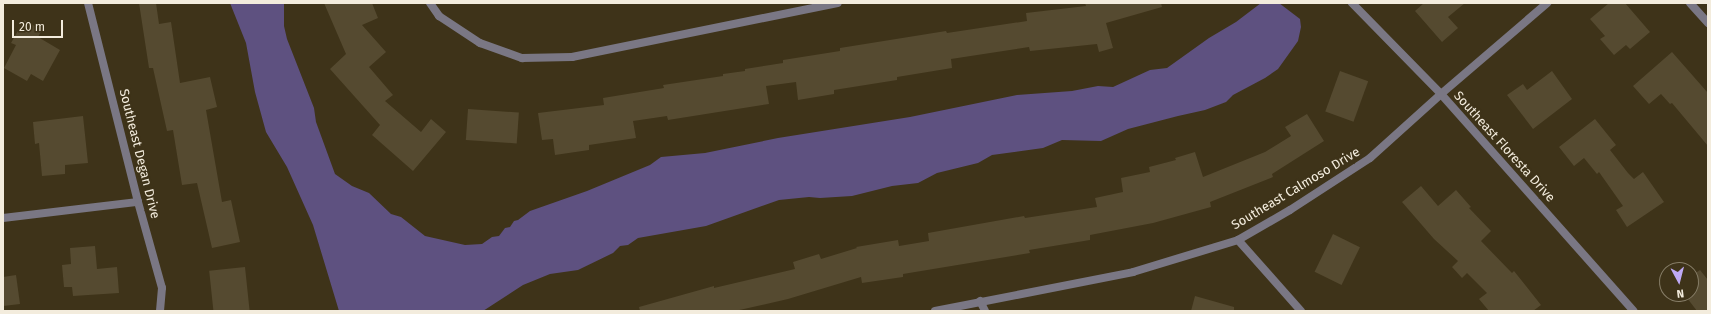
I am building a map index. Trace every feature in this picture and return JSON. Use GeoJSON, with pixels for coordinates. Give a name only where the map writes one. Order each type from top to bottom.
{"type":"FeatureCollection","features":[{"type":"Feature","properties":{"kind":"street","name":"Southeast Degan Drive"},"geometry":{"type":"LineString","coordinates":[[88,3],[138,202],[162,288],[160,311]]}},
{"type":"Feature","properties":{"kind":"street"},"geometry":{"type":"LineString","coordinates":[[430,3],[439,16],[480,43],[522,58],[572,57],[838,3]]}},
{"type":"Feature","properties":{"kind":"street","name":"Southeast Floresta Drive"},"geometry":{"type":"LineString","coordinates":[[1352,3],[1441,94],[1634,311]]}},
{"type":"Feature","properties":{"kind":"street","name":"Southeast Calmoso Drive"},"geometry":{"type":"LineString","coordinates":[[935,311],[1133,272],[1238,240],[1290,210],[1370,158],[1441,94],[1547,3]]}},
{"type":"Feature","properties":{"kind":"street"},"geometry":{"type":"LineString","coordinates":[[1690,3],[1708,23]]}},
{"type":"Feature","properties":{"kind":"street"},"geometry":{"type":"LineString","coordinates":[[3,218],[138,202]]}},
{"type":"Feature","properties":{"kind":"street"},"geometry":{"type":"LineString","coordinates":[[1238,240],[1301,311]]}},
{"type":"Feature","properties":{"kind":"street"},"geometry":{"type":"LineString","coordinates":[[980,301],[985,311]]}},
{"type":"Feature","properties":{"kind":"shaded area"},"geometry":{"type":"Polygon","coordinates":[[[230,3],[284,3],[284,26],[287,39],[314,108],[316,122],[335,174],[352,186],[369,193],[391,214],[401,217],[425,236],[465,245],[482,244],[492,237],[499,236],[505,228],[510,227],[514,221],[518,220],[530,211],[587,191],[650,165],[661,157],[705,153],[778,138],[910,117],[1017,95],[1072,91],[1098,86],[1113,87],[1150,70],[1167,68],[1209,38],[1236,22],[1261,3],[1279,3],[1300,19],[1301,27],[1298,41],[1278,69],[1265,78],[1233,95],[1226,102],[1205,110],[1128,129],[1101,141],[1062,140],[1043,148],[992,155],[978,163],[937,173],[918,183],[892,186],[852,196],[820,198],[809,197],[779,200],[706,226],[638,238],[628,245],[620,246],[613,253],[578,270],[550,274],[523,285],[483,311],[339,311],[313,225],[287,167],[266,132],[255,92],[246,43],[230,3]]]}},
{"type":"Feature","properties":{"kind":"building"},"geometry":{"type":"Polygon","coordinates":[[[139,3],[156,3],[159,24],[171,22],[180,83],[210,77],[217,107],[206,110],[222,202],[231,200],[240,242],[212,248],[197,183],[182,185],[173,130],[167,131],[153,68],[149,68],[139,3]]]}},
{"type":"Feature","properties":{"kind":"building"},"geometry":{"type":"Polygon","coordinates":[[[324,3],[372,3],[378,18],[362,25],[386,52],[369,67],[393,95],[385,101],[421,132],[431,119],[446,132],[413,171],[372,135],[380,125],[330,69],[346,54],[324,3]]]}},
{"type":"Feature","properties":{"kind":"building"},"geometry":{"type":"Polygon","coordinates":[[[1085,3],[1161,3],[1162,7],[1106,23],[1113,48],[1099,52],[1097,44],[1030,51],[1029,47],[951,59],[952,68],[897,77],[897,80],[834,90],[834,94],[798,100],[796,82],[766,86],[769,104],[668,120],[667,116],[633,121],[636,138],[589,145],[589,150],[555,155],[553,139],[542,140],[538,113],[604,105],[603,98],[664,88],[663,85],[723,76],[723,74],[745,71],[745,69],[783,63],[783,60],[840,51],[840,48],[946,31],[947,33],[1027,21],[1026,13],[1086,6],[1085,3]]]}},
{"type":"Feature","properties":{"kind":"building"},"geometry":{"type":"Polygon","coordinates":[[[1424,3],[1465,3],[1448,17],[1458,28],[1442,42],[1415,11],[1424,3]]]}},
{"type":"Feature","properties":{"kind":"building"},"geometry":{"type":"Polygon","coordinates":[[[1609,3],[1625,3],[1650,32],[1630,49],[1626,45],[1614,55],[1600,39],[1605,36],[1590,19],[1609,3]]]}},
{"type":"Feature","properties":{"kind":"building"},"geometry":{"type":"Polygon","coordinates":[[[24,20],[42,30],[38,37],[60,50],[43,81],[31,74],[27,81],[4,68],[16,45],[11,43],[24,20]]]}},
{"type":"Feature","properties":{"kind":"building"},"geometry":{"type":"Polygon","coordinates":[[[1672,52],[1708,93],[1708,146],[1672,103],[1670,104],[1661,94],[1649,104],[1633,86],[1672,52]]]}},
{"type":"Feature","properties":{"kind":"building"},"geometry":{"type":"Polygon","coordinates":[[[1340,71],[1368,81],[1353,122],[1325,111],[1340,71]]]}},
{"type":"Feature","properties":{"kind":"building"},"geometry":{"type":"Polygon","coordinates":[[[1552,71],[1572,99],[1533,129],[1507,95],[1523,84],[1527,90],[1552,71]]]}},
{"type":"Feature","properties":{"kind":"building"},"geometry":{"type":"Polygon","coordinates":[[[468,109],[519,113],[517,143],[466,140],[468,109]]]}},
{"type":"Feature","properties":{"kind":"building"},"geometry":{"type":"Polygon","coordinates":[[[1307,114],[1324,141],[1272,174],[1273,177],[1210,202],[1211,207],[1153,223],[1090,235],[1090,240],[1029,250],[1030,253],[903,274],[903,277],[862,283],[861,277],[788,299],[735,311],[640,311],[639,307],[714,286],[714,288],[795,269],[793,262],[819,254],[821,259],[857,248],[856,247],[898,240],[899,246],[929,241],[928,233],[1024,216],[1025,218],[1097,207],[1095,198],[1123,192],[1121,178],[1150,172],[1149,167],[1176,160],[1175,158],[1195,152],[1203,177],[1265,152],[1291,136],[1285,127],[1307,114]]]}},
{"type":"Feature","properties":{"kind":"building"},"geometry":{"type":"Polygon","coordinates":[[[83,116],[88,163],[65,165],[65,174],[42,176],[39,143],[35,144],[33,122],[83,116]]]}},
{"type":"Feature","properties":{"kind":"building"},"geometry":{"type":"Polygon","coordinates":[[[1595,119],[1616,145],[1610,150],[1628,173],[1634,179],[1643,172],[1664,202],[1627,227],[1616,210],[1623,206],[1599,172],[1597,174],[1584,158],[1574,166],[1559,147],[1595,119]]]}},
{"type":"Feature","properties":{"kind":"building"},"geometry":{"type":"Polygon","coordinates":[[[1421,186],[1438,206],[1456,190],[1471,207],[1469,208],[1491,231],[1481,241],[1512,273],[1514,271],[1541,305],[1533,311],[1489,311],[1479,299],[1487,293],[1467,273],[1462,278],[1452,267],[1458,261],[1434,239],[1402,202],[1421,186]]]}},
{"type":"Feature","properties":{"kind":"building"},"geometry":{"type":"Polygon","coordinates":[[[1333,234],[1360,247],[1342,285],[1315,272],[1333,234]]]}},
{"type":"Feature","properties":{"kind":"building"},"geometry":{"type":"Polygon","coordinates":[[[95,246],[97,269],[117,267],[119,293],[73,296],[72,287],[64,287],[62,265],[71,264],[70,248],[95,246]]]}},
{"type":"Feature","properties":{"kind":"building"},"geometry":{"type":"Polygon","coordinates":[[[245,267],[250,311],[213,311],[209,271],[245,267]]]}},
{"type":"Feature","properties":{"kind":"building"},"geometry":{"type":"Polygon","coordinates":[[[1699,271],[1708,280],[1708,311],[1697,311],[1690,302],[1699,302],[1699,271]]]}},
{"type":"Feature","properties":{"kind":"building"},"geometry":{"type":"Polygon","coordinates":[[[16,275],[20,304],[3,306],[3,277],[16,275]]]}},
{"type":"Feature","properties":{"kind":"building"},"geometry":{"type":"Polygon","coordinates":[[[1195,296],[1234,307],[1234,311],[1191,311],[1195,296]]]}}]}
